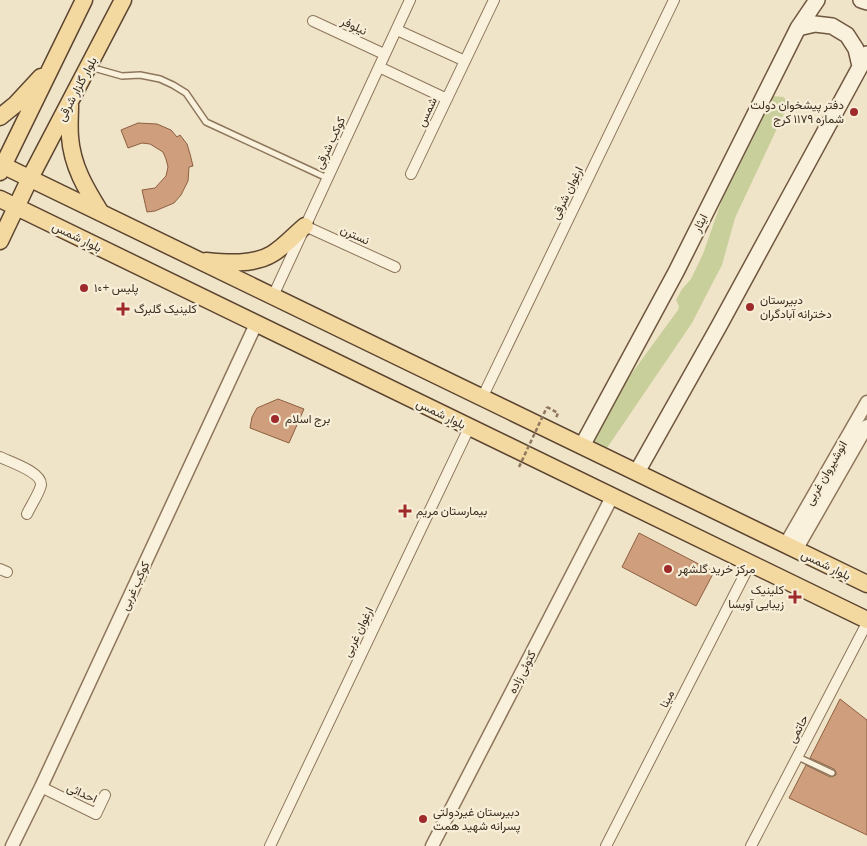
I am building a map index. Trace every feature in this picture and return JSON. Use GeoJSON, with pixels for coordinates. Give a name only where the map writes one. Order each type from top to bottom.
{"type":"FeatureCollection","features":[{"type":"Feature","properties":{"kind":"main road"},"geometry":{"type":"LineString","coordinates":[[1,167],[84,0]]}},
{"type":"Feature","properties":{"kind":"main road","name":"بلوار گلزار شرقی"},"geometry":{"type":"LineString","coordinates":[[0,241],[30,178],[123,0]]}},
{"type":"Feature","properties":{"kind":"main road","name":"ایثار"},"geometry":{"type":"LineString","coordinates":[[582,446],[676,272],[798,28],[817,0]]}},
{"type":"Feature","properties":{"kind":"main road"},"geometry":{"type":"LineString","coordinates":[[861,0],[867,2]]}},
{"type":"Feature","properties":{"kind":"main road"},"geometry":{"type":"LineString","coordinates":[[637,472],[724,318],[864,60],[846,35],[832,26],[815,24],[798,28]]}},
{"type":"Feature","properties":{"kind":"main road"},"geometry":{"type":"LineString","coordinates":[[0,117],[16,104],[56,58]]}},
{"type":"Feature","properties":{"kind":"main road"},"geometry":{"type":"LineString","coordinates":[[70,101],[70,136],[74,161],[84,184],[102,213]]}},
{"type":"Feature","properties":{"kind":"main road","name":"بلوار شمس"},"geometry":{"type":"LineString","coordinates":[[1,167],[30,178],[867,584]]}},
{"type":"Feature","properties":{"kind":"main road","name":"بلوار شمس"},"geometry":{"type":"LineString","coordinates":[[0,199],[867,622]]}},
{"type":"Feature","properties":{"kind":"main road"},"geometry":{"type":"LineString","coordinates":[[197,259],[216,262],[244,262],[263,258],[275,252],[305,226]]}},
{"type":"Feature","properties":{"kind":"street","name":"کوکب شرقی"},"geometry":{"type":"LineString","coordinates":[[272,296],[410,0]]}},
{"type":"Feature","properties":{"kind":"street","name":"شمس"},"geometry":{"type":"LineString","coordinates":[[411,174],[494,0]]}},
{"type":"Feature","properties":{"kind":"street","name":"ارغوان شرقی"},"geometry":{"type":"LineString","coordinates":[[482,398],[674,0]]}},
{"type":"Feature","properties":{"kind":"street","name":"نیلوفر"},"geometry":{"type":"LineString","coordinates":[[313,21],[384,54]]}},
{"type":"Feature","properties":{"kind":"street"},"geometry":{"type":"LineString","coordinates":[[397,30],[465,61]]}},
{"type":"Feature","properties":{"kind":"street"},"geometry":{"type":"LineString","coordinates":[[379,66],[447,99]]}},
{"type":"Feature","properties":{"kind":"street","name":"نسترن"},"geometry":{"type":"LineString","coordinates":[[305,226],[395,267]]}},
{"type":"Feature","properties":{"kind":"street","name":"کوکب غربی"},"geometry":{"type":"LineString","coordinates":[[12,846],[256,324]]}},
{"type":"Feature","properties":{"kind":"street","name":"انوشیروان غربی"},"geometry":{"type":"LineString","coordinates":[[790,547],[867,402]]}},
{"type":"Feature","properties":{"kind":"street","name":"انوشیروان غربی"},"geometry":{"type":"LineString","coordinates":[[801,528],[867,426]]}},
{"type":"Feature","properties":{"kind":"street","name":"ارغوان غربی"},"geometry":{"type":"LineString","coordinates":[[270,846],[469,428]]}},
{"type":"Feature","properties":{"kind":"street"},"geometry":{"type":"LineString","coordinates":[[0,457],[34,473],[39,478],[41,485],[27,514]]}},
{"type":"Feature","properties":{"kind":"street","name":"کتوئی زاده"},"geometry":{"type":"LineString","coordinates":[[432,846],[612,497]]}},
{"type":"Feature","properties":{"kind":"street","name":"مینا"},"geometry":{"type":"LineString","coordinates":[[606,846],[750,564]]}},
{"type":"Feature","properties":{"kind":"street","name":"حاتمی"},"geometry":{"type":"LineString","coordinates":[[751,846],[867,622]]}},
{"type":"Feature","properties":{"kind":"street","name":"احداثی"},"geometry":{"type":"LineString","coordinates":[[41,787],[96,814],[105,795]]}},
{"type":"Feature","properties":{"kind":"lane"},"geometry":{"type":"LineString","coordinates":[[88,66],[122,76],[140,75],[160,79],[186,93],[206,122],[327,178]]}},
{"type":"Feature","properties":{"kind":"lane"},"geometry":{"type":"LineString","coordinates":[[797,757],[832,773]]}},
{"type":"Feature","properties":{"kind":"path"},"geometry":{"type":"LineString","coordinates":[[519,467],[547,407],[558,413]]}},
{"type":"Feature","properties":{"kind":"green space"},"geometry":{"type":"Polygon","coordinates":[[[771,96],[784,97],[788,105],[735,218],[722,265],[692,323],[607,448],[589,440],[618,392],[678,310],[679,306],[676,300],[682,289],[691,279],[703,254],[727,185],[771,96]]]}},
{"type":"Feature","properties":{"kind":"building"},"geometry":{"type":"Polygon","coordinates":[[[138,123],[157,124],[171,130],[177,137],[180,135],[187,144],[193,166],[189,167],[188,181],[181,195],[174,203],[155,211],[147,212],[142,190],[155,188],[166,176],[168,167],[163,152],[150,144],[142,143],[128,148],[121,130],[138,123]]]}},
{"type":"Feature","properties":{"kind":"building","name":"برج اسلام"},"geometry":{"type":"Polygon","coordinates":[[[278,399],[304,409],[289,443],[250,428],[252,417],[257,408],[278,399]]]}},
{"type":"Feature","properties":{"kind":"building","name":"مرکز خرید گلشهر"},"geometry":{"type":"Polygon","coordinates":[[[639,533],[714,572],[696,606],[622,567],[639,533]]]}},
{"type":"Feature","properties":{"kind":"building"},"geometry":{"type":"Polygon","coordinates":[[[840,699],[867,720],[867,835],[789,798],[806,765],[830,777],[836,775],[834,769],[810,758],[840,699]]]}},
{"type":"Feature","properties":{"kind":"place","name":"دفتر پیشخوان دولت شماره ۱۱۷۹ کرج"},"geometry":{"type":"Point","coordinates":[854,112]}},
{"type":"Feature","properties":{"kind":"place","name":"پلیس +۱۰"},"geometry":{"type":"Point","coordinates":[84,288]}},
{"type":"Feature","properties":{"kind":"place","name":"دبيرستان دخترانه آبادگران"},"geometry":{"type":"Point","coordinates":[750,307]}},
{"type":"Feature","properties":{"kind":"place","name":"کلینیک گلبرگ"},"geometry":{"type":"Point","coordinates":[123,309]}},
{"type":"Feature","properties":{"kind":"place","name":"برج اسلام"},"geometry":{"type":"Point","coordinates":[275,419]}},
{"type":"Feature","properties":{"kind":"place","name":"بیمارستان مریم"},"geometry":{"type":"Point","coordinates":[405,511]}},
{"type":"Feature","properties":{"kind":"place","name":"مرکز خرید گلشهر"},"geometry":{"type":"Point","coordinates":[668,569]}},
{"type":"Feature","properties":{"kind":"place","name":"کلینیک زیبایی آویسا"},"geometry":{"type":"Point","coordinates":[795,597]}},
{"type":"Feature","properties":{"kind":"place","name":"دبیرستان غیردولتی پسرانه شهید همت"},"geometry":{"type":"Point","coordinates":[423,819]}}]}
